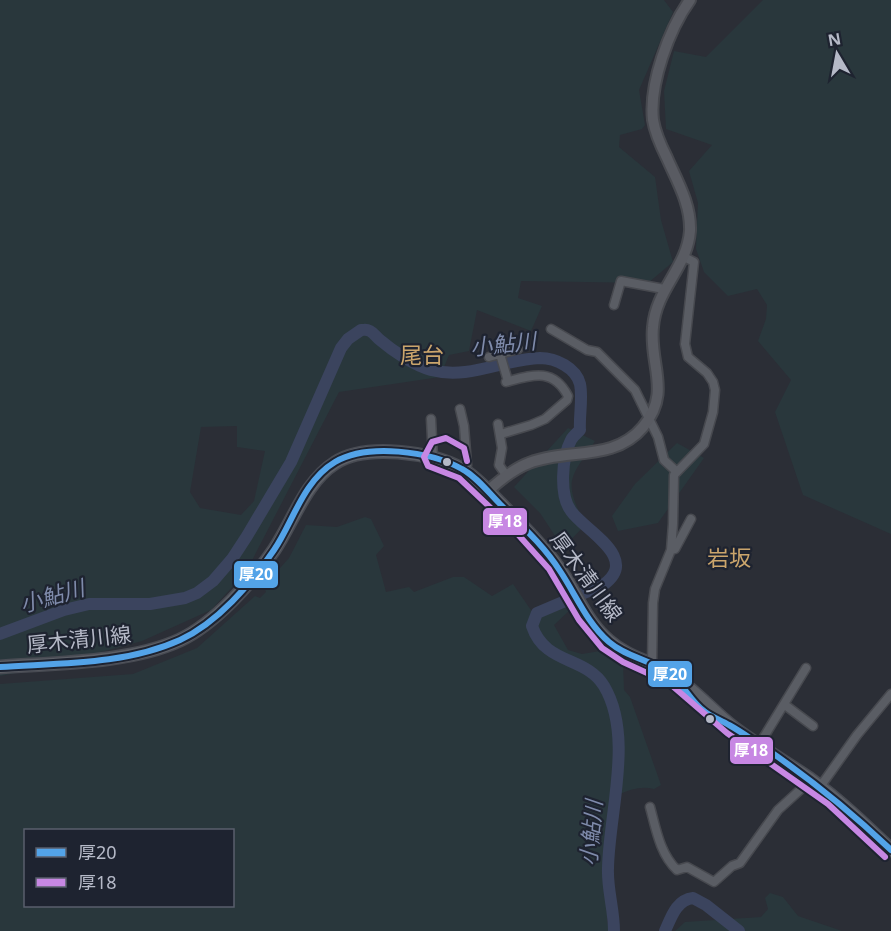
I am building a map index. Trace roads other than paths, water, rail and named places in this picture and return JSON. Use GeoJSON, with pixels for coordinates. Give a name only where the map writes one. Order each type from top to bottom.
{"type":"FeatureCollection","features":[{"type":"Feature","properties":{"kind":"main road","name":"厚木清川線"},"geometry":{"type":"LineString","coordinates":[[0,667],[134,655],[181,640],[213,618],[261,566],[286,532],[315,480],[333,464],[348,457],[373,452],[433,458],[461,469],[488,490],[551,558],[583,609],[608,641],[627,654],[674,676],[732,726],[850,811],[891,850]]}},
{"type":"Feature","properties":{"kind":"street"},"geometry":{"type":"LineString","coordinates":[[500,471],[529,463],[609,449],[628,441],[643,427],[658,398],[659,386],[653,352],[653,326],[657,306],[664,289],[684,257],[689,239],[689,215],[683,194],[656,131],[653,102],[658,73],[670,38],[690,0]]}},
{"type":"Feature","properties":{"kind":"street"},"geometry":{"type":"LineString","coordinates":[[652,665],[651,618],[654,594],[671,550],[674,524],[674,475],[704,444],[713,412],[715,393],[713,382],[707,373],[693,363],[686,353],[686,323],[694,262],[684,257]]}},
{"type":"Feature","properties":{"kind":"street"},"geometry":{"type":"LineString","coordinates":[[614,305],[621,281],[664,289]]}},
{"type":"Feature","properties":{"kind":"street"},"geometry":{"type":"LineString","coordinates":[[551,329],[587,350],[597,352],[635,390],[658,437],[664,459],[677,472]]}},
{"type":"Feature","properties":{"kind":"street"},"geometry":{"type":"LineString","coordinates":[[489,357],[518,349]]}},
{"type":"Feature","properties":{"kind":"street"},"geometry":{"type":"LineString","coordinates":[[501,355],[507,381],[534,375],[545,376],[554,379],[564,388],[568,396],[567,400],[545,419],[501,434]]}},
{"type":"Feature","properties":{"kind":"street"},"geometry":{"type":"LineString","coordinates":[[460,409],[467,465],[461,469]]}},
{"type":"Feature","properties":{"kind":"street"},"geometry":{"type":"LineString","coordinates":[[432,419],[433,458]]}},
{"type":"Feature","properties":{"kind":"street"},"geometry":{"type":"LineString","coordinates":[[488,490],[500,471],[502,448],[498,424]]}},
{"type":"Feature","properties":{"kind":"street"},"geometry":{"type":"LineString","coordinates":[[671,550],[675,549],[679,543],[691,519]]}},
{"type":"Feature","properties":{"kind":"street"},"geometry":{"type":"LineString","coordinates":[[759,745],[806,668]]}},
{"type":"Feature","properties":{"kind":"street"},"geometry":{"type":"LineString","coordinates":[[650,807],[663,854],[671,865],[677,870],[687,867],[714,882],[732,866],[740,863],[778,810],[815,784],[891,694]]}},
{"type":"Feature","properties":{"kind":"street"},"geometry":{"type":"LineString","coordinates":[[785,705],[813,726]]}},
{"type":"Feature","properties":{"kind":"waterway","name":"小鮎川"},"geometry":{"type":"LineString","coordinates":[[0,634],[64,610],[89,604],[150,604],[185,598],[197,593],[213,581],[232,559],[291,462],[341,348],[348,339],[361,330],[371,332],[404,358],[431,370],[473,371],[540,358],[559,362],[578,378],[581,395],[580,430],[571,440],[564,466],[563,486],[567,504],[578,519],[606,545],[616,565],[613,575],[603,585],[537,613],[532,626],[538,639],[546,648],[596,676],[604,686],[613,706],[619,751],[608,876],[614,931]]}},
{"type":"Feature","properties":{"kind":"waterway","name":"小鮎川"},"geometry":{"type":"LineString","coordinates":[[665,931],[678,906],[687,899],[693,898],[706,905],[739,931]]}},
{"type":"Feature","properties":{"kind":"district","name":"尾台"},"geometry":{"type":"Point","coordinates":[422,355]}},
{"type":"Feature","properties":{"kind":"district","name":"岩坂"},"geometry":{"type":"Point","coordinates":[729,558]}}]}
